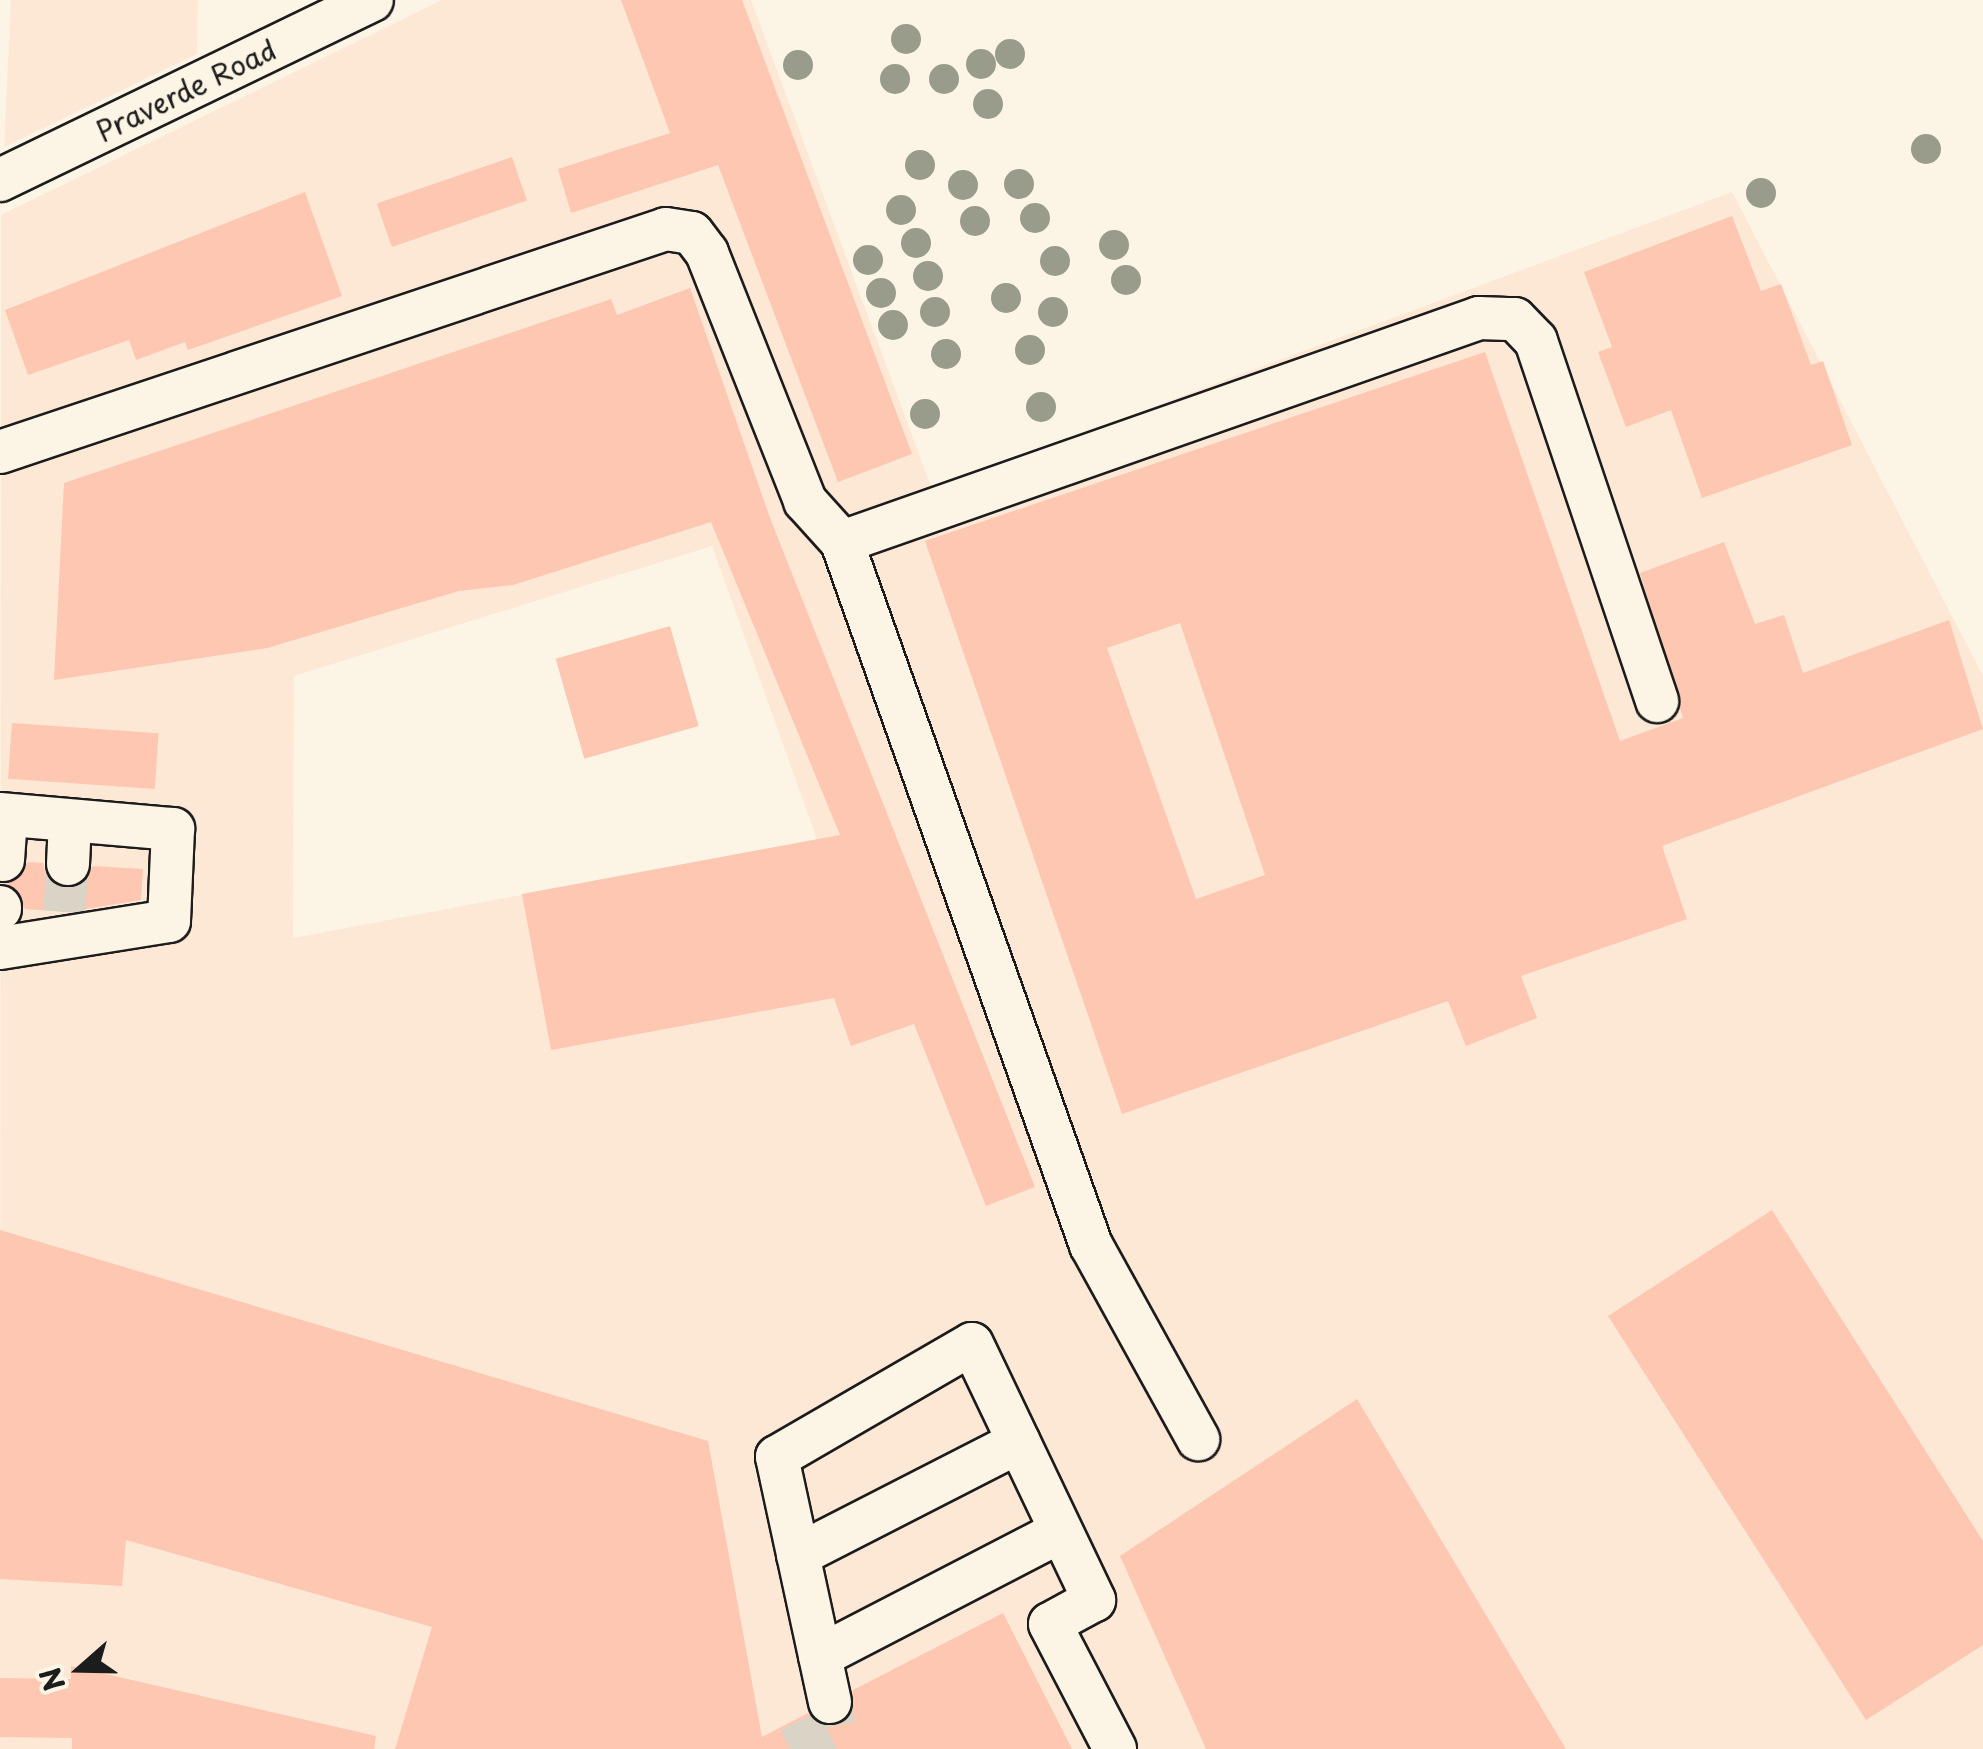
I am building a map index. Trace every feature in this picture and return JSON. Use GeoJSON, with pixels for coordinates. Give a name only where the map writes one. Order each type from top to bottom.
{"type":"FeatureCollection","features":[{"type":"Feature","properties":{"kind":"street","name":"Praverde Road"},"geometry":{"type":"LineString","coordinates":[[0,180],[372,0]]}},
{"type":"Feature","properties":{"kind":"street"},"geometry":{"type":"LineString","coordinates":[[0,452],[666,229],[692,233],[708,253],[805,502],[842,542],[1091,1245],[1198,1439]]}},
{"type":"Feature","properties":{"kind":"street"},"geometry":{"type":"LineString","coordinates":[[842,542],[1479,318],[1514,319],[1536,342],[1656,701]]}},
{"type":"Feature","properties":{"kind":"street"},"geometry":{"type":"LineString","coordinates":[[0,948],[63,925],[170,922],[174,829],[3,816],[3,860]]}},
{"type":"Feature","properties":{"kind":"street"},"geometry":{"type":"LineString","coordinates":[[68,864],[70,822]]}},
{"type":"Feature","properties":{"kind":"street"},"geometry":{"type":"LineString","coordinates":[[830,1702],[777,1457],[972,1344],[1094,1600],[1050,1624],[1115,1749]]}},
{"type":"Feature","properties":{"kind":"street"},"geometry":{"type":"LineString","coordinates":[[798,1555],[1019,1442]]}},
{"type":"Feature","properties":{"kind":"street"},"geometry":{"type":"LineString","coordinates":[[820,1656],[1061,1531]]}},
{"type":"Feature","properties":{"kind":"shaded area"},"geometry":{"type":"Polygon","coordinates":[[[11,0],[198,0],[197,54],[4,147],[11,0]]]}},
{"type":"Feature","properties":{"kind":"shaded area"},"geometry":{"type":"Polygon","coordinates":[[[442,0],[751,0],[932,489],[1732,192],[1983,676],[1983,1749],[0,1749],[1,215],[442,0]],[[712,546],[294,676],[293,938],[817,839],[712,546]]]}},
{"type":"Feature","properties":{"kind":"building"},"geometry":{"type":"Polygon","coordinates":[[[621,0],[742,0],[912,454],[838,482],[718,165],[571,213],[558,169],[670,133],[621,0]]]}},
{"type":"Feature","properties":{"kind":"building"},"geometry":{"type":"Polygon","coordinates":[[[512,157],[527,200],[392,247],[377,204],[512,157]]]}},
{"type":"Feature","properties":{"kind":"building"},"geometry":{"type":"Polygon","coordinates":[[[305,192],[342,296],[188,350],[185,342],[136,360],[129,340],[28,375],[5,310],[305,192]]]}},
{"type":"Feature","properties":{"kind":"building"},"geometry":{"type":"Polygon","coordinates":[[[1732,216],[1761,291],[1781,284],[1811,365],[1823,361],[1852,445],[1702,498],[1671,410],[1626,427],[1598,352],[1612,347],[1584,272],[1732,216]]]}},
{"type":"Feature","properties":{"kind":"building"},"geometry":{"type":"Polygon","coordinates":[[[690,288],[770,518],[1035,1187],[986,1206],[914,1024],[851,1046],[834,998],[551,1050],[522,894],[840,835],[711,522],[513,585],[459,591],[267,648],[54,680],[64,483],[611,299],[617,315],[690,288]]]}},
{"type":"Feature","properties":{"kind":"building"},"geometry":{"type":"Polygon","coordinates":[[[1485,352],[1620,741],[1683,718],[1640,573],[1724,542],[1755,624],[1784,615],[1803,673],[1949,620],[1983,729],[1662,846],[1687,919],[1521,976],[1537,1018],[1466,1046],[1448,1001],[1122,1114],[925,541],[1485,352]],[[1180,623],[1107,648],[1196,899],[1265,875],[1180,623]]]}},
{"type":"Feature","properties":{"kind":"building"},"geometry":{"type":"Polygon","coordinates":[[[670,626],[699,726],[584,759],[556,659],[670,626]]]}},
{"type":"Feature","properties":{"kind":"building"},"geometry":{"type":"Polygon","coordinates":[[[12,723],[159,733],[155,789],[8,779],[12,723]]]}},
{"type":"Feature","properties":{"kind":"building"},"geometry":{"type":"Polygon","coordinates":[[[28,862],[43,863],[46,876],[66,889],[80,886],[93,866],[143,869],[141,900],[67,912],[25,909],[7,884],[28,862]]]}},
{"type":"Feature","properties":{"kind":"building"},"geometry":{"type":"Polygon","coordinates":[[[1772,1210],[1983,1541],[1983,1645],[1866,1720],[1608,1316],[1772,1210]]]}},
{"type":"Feature","properties":{"kind":"building"},"geometry":{"type":"Polygon","coordinates":[[[0,1230],[708,1441],[762,1737],[808,1713],[823,1726],[846,1721],[853,1690],[1003,1613],[1072,1749],[395,1749],[432,1627],[126,1540],[122,1586],[0,1579],[0,1230]]]}},
{"type":"Feature","properties":{"kind":"building"},"geometry":{"type":"Polygon","coordinates":[[[1357,1399],[1566,1749],[1206,1749],[1120,1556],[1357,1399]]]}},
{"type":"Feature","properties":{"kind":"building"},"geometry":{"type":"Polygon","coordinates":[[[71,1666],[376,1736],[374,1749],[72,1749],[72,1738],[0,1737],[0,1678],[71,1679],[71,1666]]]}},
{"type":"Feature","properties":{"kind":"tunnel"},"geometry":{"type":"LineString","coordinates":[[64,912],[68,864]]}},
{"type":"Feature","properties":{"kind":"tunnel"},"geometry":{"type":"LineString","coordinates":[[790,1749],[835,1726],[830,1702]]}}]}
